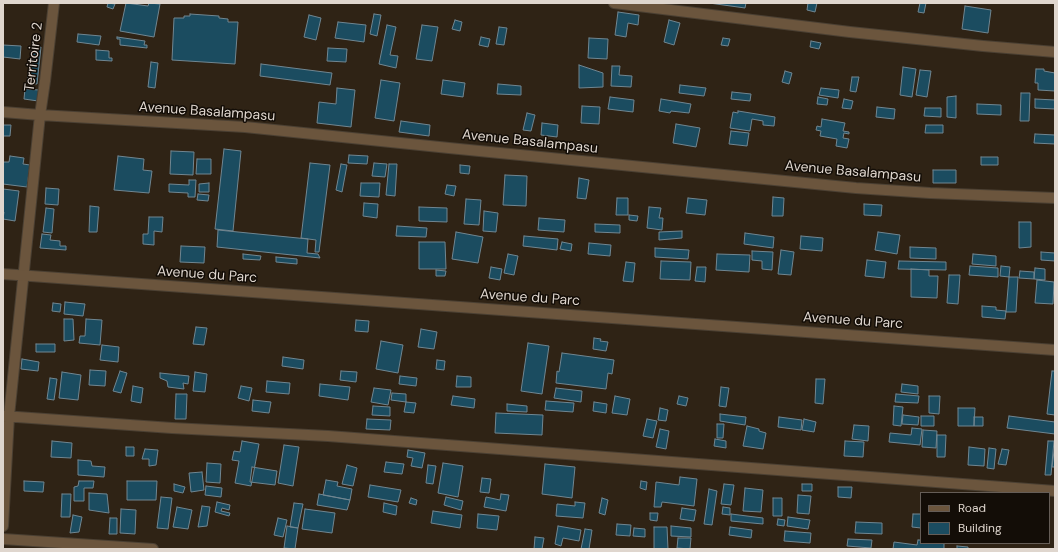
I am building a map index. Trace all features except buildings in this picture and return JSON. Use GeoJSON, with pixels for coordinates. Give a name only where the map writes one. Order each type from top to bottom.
{"type":"FeatureCollection","features":[{"type":"Feature","properties":{"kind":"street","name":"Territoire 2"},"geometry":{"type":"LineString","coordinates":[[23,276],[40,115],[54,3]]}},
{"type":"Feature","properties":{"kind":"street"},"geometry":{"type":"LineString","coordinates":[[614,3],[850,32],[1055,52]]}},
{"type":"Feature","properties":{"kind":"street","name":"Avenue Basalampasu"},"geometry":{"type":"LineString","coordinates":[[3,112],[245,127],[856,188],[930,193],[1055,198]]}},
{"type":"Feature","properties":{"kind":"street","name":"Avenue du Parc"},"geometry":{"type":"LineString","coordinates":[[3,274],[1055,350]]}},
{"type":"Feature","properties":{"kind":"street"},"geometry":{"type":"LineString","coordinates":[[3,526],[6,416],[23,276]]}},
{"type":"Feature","properties":{"kind":"street"},"geometry":{"type":"LineString","coordinates":[[6,416],[172,428],[328,436],[1055,491]]}},
{"type":"Feature","properties":{"kind":"street"},"geometry":{"type":"LineString","coordinates":[[3,539],[153,549]]}}]}
